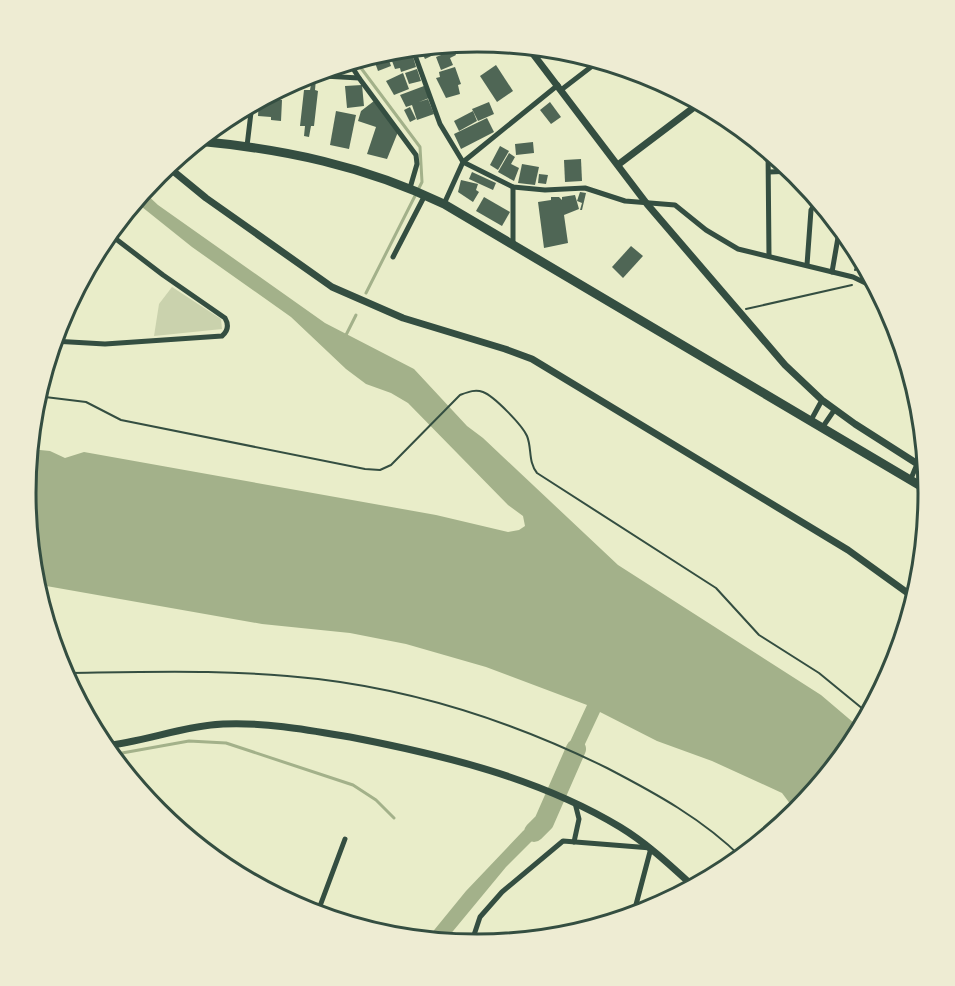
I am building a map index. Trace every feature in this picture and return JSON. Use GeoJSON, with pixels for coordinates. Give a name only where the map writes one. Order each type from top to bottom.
{"type":"FeatureCollection","features":[{"type":"Feature","properties":{"kind":"highway"},"geometry":{"type":"LineString","coordinates":[[210,142],[248,146],[330,161],[418,191],[444,204],[919,486]]}},
{"type":"Feature","properties":{"kind":"street"},"geometry":{"type":"LineString","coordinates":[[534,55],[619,164],[647,204],[785,365],[822,400],[916,464]]}},
{"type":"Feature","properties":{"kind":"street"},"geometry":{"type":"LineString","coordinates":[[415,56],[440,124],[463,162],[513,187],[545,190],[585,188],[625,201],[675,205],[706,230],[738,249],[853,277],[866,283]]}},
{"type":"Feature","properties":{"kind":"street"},"geometry":{"type":"LineString","coordinates":[[444,204],[463,162],[560,87],[590,67]]}},
{"type":"Feature","properties":{"kind":"street"},"geometry":{"type":"LineString","coordinates":[[354,70],[416,155],[418,191],[393,257]]}},
{"type":"Feature","properties":{"kind":"street"},"geometry":{"type":"LineString","coordinates":[[332,76],[359,78]]}},
{"type":"Feature","properties":{"kind":"street"},"geometry":{"type":"LineString","coordinates":[[619,164],[693,108]]}},
{"type":"Feature","properties":{"kind":"street"},"geometry":{"type":"LineString","coordinates":[[248,146],[251,115]]}},
{"type":"Feature","properties":{"kind":"street"},"geometry":{"type":"LineString","coordinates":[[768,161],[769,256]]}},
{"type":"Feature","properties":{"kind":"street"},"geometry":{"type":"LineString","coordinates":[[174,172],[206,198],[332,287],[403,318],[532,359],[848,550],[908,592]]}},
{"type":"Feature","properties":{"kind":"street"},"geometry":{"type":"LineString","coordinates":[[769,172],[780,172]]}},
{"type":"Feature","properties":{"kind":"street"},"geometry":{"type":"LineString","coordinates":[[513,187],[513,245]]}},
{"type":"Feature","properties":{"kind":"street"},"geometry":{"type":"LineString","coordinates":[[807,265],[813,207]]}},
{"type":"Feature","properties":{"kind":"street"},"geometry":{"type":"LineString","coordinates":[[832,272],[838,238]]}},
{"type":"Feature","properties":{"kind":"street"},"geometry":{"type":"LineString","coordinates":[[63,342],[105,344],[222,336],[226,333],[228,325],[225,318],[163,275],[117,239]]}},
{"type":"Feature","properties":{"kind":"street"},"geometry":{"type":"LineString","coordinates":[[810,422],[822,400]]}},
{"type":"Feature","properties":{"kind":"street"},"geometry":{"type":"LineString","coordinates":[[822,429],[834,409]]}},
{"type":"Feature","properties":{"kind":"street"},"geometry":{"type":"LineString","coordinates":[[910,481],[918,461]]}},
{"type":"Feature","properties":{"kind":"street"},"geometry":{"type":"LineString","coordinates":[[114,744],[160,737],[187,728],[225,724],[306,729],[448,759],[512,778],[575,803],[622,828],[651,848],[687,881]]}},
{"type":"Feature","properties":{"kind":"street"},"geometry":{"type":"LineString","coordinates":[[574,842],[579,819],[575,803]]}},
{"type":"Feature","properties":{"kind":"street"},"geometry":{"type":"LineString","coordinates":[[320,905],[345,839]]}},
{"type":"Feature","properties":{"kind":"street"},"geometry":{"type":"LineString","coordinates":[[474,934],[480,917],[502,892],[534,862],[563,841],[651,848]]}},
{"type":"Feature","properties":{"kind":"street"},"geometry":{"type":"LineString","coordinates":[[636,905],[651,848]]}},
{"type":"Feature","properties":{"kind":"path"},"geometry":{"type":"LineString","coordinates":[[853,277],[857,267]]}},
{"type":"Feature","properties":{"kind":"path"},"geometry":{"type":"LineString","coordinates":[[738,311],[852,285],[859,280]]}},
{"type":"Feature","properties":{"kind":"path"},"geometry":{"type":"LineString","coordinates":[[46,397],[86,402],[121,420],[365,469],[380,470],[391,465],[451,403],[470,391],[485,392],[522,428],[530,448],[532,467],[537,472],[716,588],[759,635],[819,673],[863,709]]}},
{"type":"Feature","properties":{"kind":"path"},"geometry":{"type":"LineString","coordinates":[[75,673],[205,672],[318,679],[391,692],[465,710],[503,722],[582,756],[692,815],[734,852]]}},
{"type":"Feature","properties":{"kind":"shaded area"},"geometry":{"type":"Polygon","coordinates":[[[150,198],[325,323],[414,369],[467,426],[483,438],[618,565],[821,695],[854,723],[828,762],[791,804],[782,793],[712,761],[657,741],[600,712],[570,776],[557,770],[587,705],[486,667],[406,644],[350,633],[262,624],[46,586],[37,522],[38,450],[50,451],[65,458],[84,452],[436,515],[508,532],[525,526],[523,516],[508,505],[408,403],[391,393],[366,384],[346,369],[291,317],[192,247],[142,207],[150,198]]]}},
{"type":"Feature","properties":{"kind":"shaded area"},"geometry":{"type":"Polygon","coordinates":[[[172,287],[221,319],[222,329],[154,336],[159,304],[172,287]]]}},
{"type":"Feature","properties":{"kind":"shaded area"},"geometry":{"type":"Polygon","coordinates":[[[547,809],[554,813],[549,824],[506,867],[451,934],[432,932],[466,891],[523,831],[528,827],[532,830],[547,809]]]}},
{"type":"Feature","properties":{"kind":"building"},"geometry":{"type":"Polygon","coordinates":[[[449,52],[455,52],[456,55],[450,58],[453,65],[441,70],[436,57],[449,52]]]}},
{"type":"Feature","properties":{"kind":"building"},"geometry":{"type":"Polygon","coordinates":[[[437,53],[425,59],[423,55],[437,53]]]}},
{"type":"Feature","properties":{"kind":"building"},"geometry":{"type":"Polygon","coordinates":[[[413,56],[416,67],[401,72],[400,68],[395,69],[392,61],[413,56]]]}},
{"type":"Feature","properties":{"kind":"building"},"geometry":{"type":"Polygon","coordinates":[[[389,60],[391,66],[378,71],[375,64],[389,60]]]}},
{"type":"Feature","properties":{"kind":"building"},"geometry":{"type":"Polygon","coordinates":[[[496,65],[513,91],[497,102],[480,76],[496,65]]]}},
{"type":"Feature","properties":{"kind":"building"},"geometry":{"type":"Polygon","coordinates":[[[455,67],[461,84],[458,85],[460,94],[446,98],[436,78],[440,77],[439,72],[455,67]]]}},
{"type":"Feature","properties":{"kind":"building"},"geometry":{"type":"Polygon","coordinates":[[[417,69],[421,81],[409,84],[405,73],[417,69]]]}},
{"type":"Feature","properties":{"kind":"building"},"geometry":{"type":"Polygon","coordinates":[[[403,73],[409,89],[394,95],[386,81],[403,73]]]}},
{"type":"Feature","properties":{"kind":"building"},"geometry":{"type":"Polygon","coordinates":[[[316,83],[315,90],[318,91],[314,126],[311,126],[309,137],[304,136],[305,126],[300,126],[304,90],[310,90],[311,84],[316,83]]]}},
{"type":"Feature","properties":{"kind":"building"},"geometry":{"type":"Polygon","coordinates":[[[362,85],[364,106],[347,108],[345,86],[362,85]]]}},
{"type":"Feature","properties":{"kind":"building"},"geometry":{"type":"Polygon","coordinates":[[[424,86],[429,98],[419,102],[428,99],[434,114],[417,120],[412,105],[406,107],[400,95],[424,86]]]}},
{"type":"Feature","properties":{"kind":"building"},"geometry":{"type":"Polygon","coordinates":[[[277,100],[282,100],[281,121],[258,116],[258,110],[277,100]]]}},
{"type":"Feature","properties":{"kind":"building"},"geometry":{"type":"Polygon","coordinates":[[[374,101],[398,132],[387,159],[367,154],[376,127],[358,121],[361,111],[374,101]]]}},
{"type":"Feature","properties":{"kind":"building"},"geometry":{"type":"Polygon","coordinates":[[[489,102],[494,114],[478,121],[472,109],[489,102]]]}},
{"type":"Feature","properties":{"kind":"building"},"geometry":{"type":"Polygon","coordinates":[[[550,102],[561,117],[551,124],[540,110],[550,102]]]}},
{"type":"Feature","properties":{"kind":"building"},"geometry":{"type":"Polygon","coordinates":[[[410,107],[416,119],[410,122],[404,110],[410,107]]]}},
{"type":"Feature","properties":{"kind":"building"},"geometry":{"type":"Polygon","coordinates":[[[336,111],[356,115],[349,149],[330,145],[336,111]]]}},
{"type":"Feature","properties":{"kind":"building"},"geometry":{"type":"Polygon","coordinates":[[[473,111],[477,121],[459,131],[454,121],[473,111]]]}},
{"type":"Feature","properties":{"kind":"building"},"geometry":{"type":"Polygon","coordinates":[[[487,118],[494,132],[461,149],[454,134],[487,118]]]}},
{"type":"Feature","properties":{"kind":"building"},"geometry":{"type":"Polygon","coordinates":[[[533,142],[534,153],[516,155],[515,144],[533,142]]]}},
{"type":"Feature","properties":{"kind":"building"},"geometry":{"type":"Polygon","coordinates":[[[500,146],[509,151],[498,170],[490,165],[500,146]]]}},
{"type":"Feature","properties":{"kind":"building"},"geometry":{"type":"Polygon","coordinates":[[[509,153],[515,157],[511,164],[519,168],[514,181],[498,172],[509,153]]]}},
{"type":"Feature","properties":{"kind":"building"},"geometry":{"type":"Polygon","coordinates":[[[581,159],[582,181],[565,182],[564,160],[581,159]]]}},
{"type":"Feature","properties":{"kind":"building"},"geometry":{"type":"Polygon","coordinates":[[[522,164],[539,167],[535,185],[518,183],[522,164]]]}},
{"type":"Feature","properties":{"kind":"building"},"geometry":{"type":"Polygon","coordinates":[[[472,172],[496,183],[493,190],[469,179],[472,172]]]}},
{"type":"Feature","properties":{"kind":"building"},"geometry":{"type":"Polygon","coordinates":[[[539,174],[548,175],[546,184],[538,183],[539,174]]]}},
{"type":"Feature","properties":{"kind":"building"},"geometry":{"type":"Polygon","coordinates":[[[461,180],[478,184],[476,190],[479,192],[473,202],[458,192],[461,180]]]}},
{"type":"Feature","properties":{"kind":"building"},"geometry":{"type":"Polygon","coordinates":[[[580,192],[586,193],[582,210],[580,210],[582,203],[577,201],[580,192]]]}},
{"type":"Feature","properties":{"kind":"building"},"geometry":{"type":"Polygon","coordinates":[[[575,195],[579,209],[564,215],[568,243],[544,248],[538,202],[551,200],[551,197],[559,197],[562,200],[562,197],[575,195]]]}},
{"type":"Feature","properties":{"kind":"building"},"geometry":{"type":"Polygon","coordinates":[[[484,197],[510,212],[502,226],[476,211],[484,197]]]}},
{"type":"Feature","properties":{"kind":"building"},"geometry":{"type":"Polygon","coordinates":[[[631,246],[643,256],[623,278],[612,267],[631,246]]]}},
{"type":"Feature","properties":{"kind":"waterway"},"geometry":{"type":"LineString","coordinates":[[361,68],[420,147],[422,182],[366,293]]}},
{"type":"Feature","properties":{"kind":"waterway"},"geometry":{"type":"LineString","coordinates":[[345,337],[356,315]]}},
{"type":"Feature","properties":{"kind":"waterway"},"geometry":{"type":"LineString","coordinates":[[121,753],[189,741],[226,743],[353,785],[376,800],[394,818]]}},
{"type":"Feature","properties":{"kind":"waterway"},"geometry":{"type":"LineString","coordinates":[[534,832],[544,822],[576,749]]}}]}
